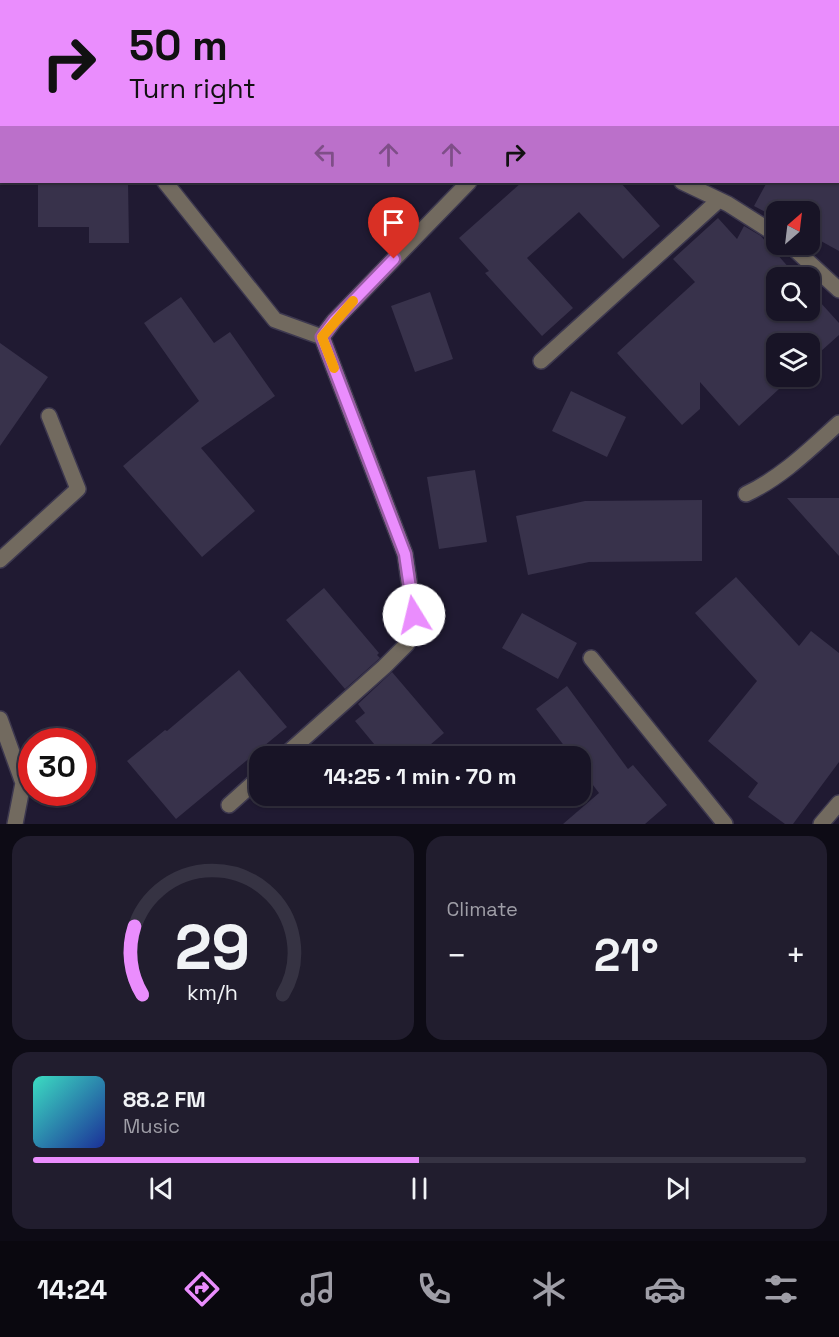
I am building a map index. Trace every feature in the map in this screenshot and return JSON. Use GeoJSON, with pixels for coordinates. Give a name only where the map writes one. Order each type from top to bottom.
{"type":"FeatureCollection","features":[{"type":"Feature","properties":{"kind":"street"},"geometry":{"type":"LineString","coordinates":[[166,183],[275,320],[322,337],[405,554],[414,615],[407,644],[295,746]]}},
{"type":"Feature","properties":{"kind":"street"},"geometry":{"type":"LineString","coordinates":[[322,337],[334,321],[468,183]]}},
{"type":"Feature","properties":{"kind":"street"},"geometry":{"type":"LineString","coordinates":[[684,183],[719,200],[766,228]]}},
{"type":"Feature","properties":{"kind":"street"},"geometry":{"type":"LineString","coordinates":[[541,361],[719,200]]}},
{"type":"Feature","properties":{"kind":"street"},"geometry":{"type":"LineString","coordinates":[[801,255],[839,290]]}},
{"type":"Feature","properties":{"kind":"street"},"geometry":{"type":"LineString","coordinates":[[0,560],[78,489],[49,416]]}},
{"type":"Feature","properties":{"kind":"street"},"geometry":{"type":"LineString","coordinates":[[746,494],[768,484],[783,473],[839,423]]}},
{"type":"Feature","properties":{"kind":"street"},"geometry":{"type":"LineString","coordinates":[[591,658],[725,824]]}},
{"type":"Feature","properties":{"kind":"street"},"geometry":{"type":"LineString","coordinates":[[0,719],[23,783],[15,824]]}},
{"type":"Feature","properties":{"kind":"street"},"geometry":{"type":"LineString","coordinates":[[229,805],[249,787]]}},
{"type":"Feature","properties":{"kind":"street"},"geometry":{"type":"LineString","coordinates":[[821,824],[839,803]]}},
{"type":"Feature","properties":{"kind":"building"},"geometry":{"type":"Polygon","coordinates":[[[38,183],[128,183],[129,243],[89,243],[89,227],[38,227],[38,183]]]}},
{"type":"Feature","properties":{"kind":"building"},"geometry":{"type":"Polygon","coordinates":[[[521,183],[621,183],[660,226],[623,259],[579,212],[527,258],[573,308],[542,336],[485,273],[489,271],[459,238],[521,183]]]}},
{"type":"Feature","properties":{"kind":"building"},"geometry":{"type":"Polygon","coordinates":[[[766,183],[839,183],[839,251],[820,241],[820,201],[766,201],[766,212],[754,206],[766,183]]]}},
{"type":"Feature","properties":{"kind":"building"},"geometry":{"type":"Polygon","coordinates":[[[718,218],[737,239],[744,226],[766,242],[766,255],[778,255],[788,267],[766,267],[766,321],[820,321],[820,302],[839,323],[839,335],[820,352],[820,333],[766,333],[766,387],[781,387],[739,426],[700,382],[700,409],[682,425],[617,353],[695,282],[673,259],[718,218]]]}},
{"type":"Feature","properties":{"kind":"building"},"geometry":{"type":"Polygon","coordinates":[[[430,292],[453,359],[415,372],[391,306],[430,292]]]}},
{"type":"Feature","properties":{"kind":"building"},"geometry":{"type":"Polygon","coordinates":[[[181,297],[214,343],[230,332],[275,396],[201,448],[255,511],[202,557],[123,466],[199,401],[144,323],[181,297]]]}},
{"type":"Feature","properties":{"kind":"building"},"geometry":{"type":"Polygon","coordinates":[[[0,343],[48,377],[0,446],[0,343]]]}},
{"type":"Feature","properties":{"kind":"building"},"geometry":{"type":"Polygon","coordinates":[[[571,391],[626,417],[607,457],[552,431],[571,391]]]}},
{"type":"Feature","properties":{"kind":"building"},"geometry":{"type":"Polygon","coordinates":[[[475,470],[487,542],[439,549],[427,477],[475,470]]]}},
{"type":"Feature","properties":{"kind":"building"},"geometry":{"type":"Polygon","coordinates":[[[787,498],[839,498],[839,556],[787,498]]]}},
{"type":"Feature","properties":{"kind":"building"},"geometry":{"type":"Polygon","coordinates":[[[702,500],[702,561],[589,562],[528,575],[516,516],[585,501],[702,500]]]}},
{"type":"Feature","properties":{"kind":"building"},"geometry":{"type":"Polygon","coordinates":[[[736,577],[799,646],[811,631],[839,653],[839,762],[793,824],[785,824],[748,797],[758,783],[708,741],[757,681],[695,613],[736,577]]]}},
{"type":"Feature","properties":{"kind":"building"},"geometry":{"type":"Polygon","coordinates":[[[324,588],[379,653],[377,655],[380,658],[345,689],[286,620],[324,588]]]}},
{"type":"Feature","properties":{"kind":"building"},"geometry":{"type":"Polygon","coordinates":[[[522,613],[577,643],[558,679],[502,648],[522,613]]]}},
{"type":"Feature","properties":{"kind":"building"},"geometry":{"type":"Polygon","coordinates":[[[239,670],[287,727],[264,746],[249,746],[249,758],[176,819],[127,761],[165,730],[167,731],[239,670]]]}},
{"type":"Feature","properties":{"kind":"building"},"geometry":{"type":"Polygon","coordinates":[[[392,672],[444,733],[429,746],[376,746],[355,721],[365,713],[358,704],[392,672]]]}},
{"type":"Feature","properties":{"kind":"building"},"geometry":{"type":"Polygon","coordinates":[[[567,686],[628,769],[633,765],[667,805],[645,824],[563,824],[584,806],[591,806],[591,800],[599,793],[591,782],[591,746],[564,746],[536,709],[567,686]]]}},
{"type":"Feature","properties":{"kind":"slow traffic"},"geometry":{"type":"LineString","coordinates":[[334,368],[322,337],[353,301]]}},
{"type":"Feature","properties":{"kind":"route"},"geometry":{"type":"LineString","coordinates":[[394,259],[334,321],[322,337],[405,554],[414,615]]}}]}
